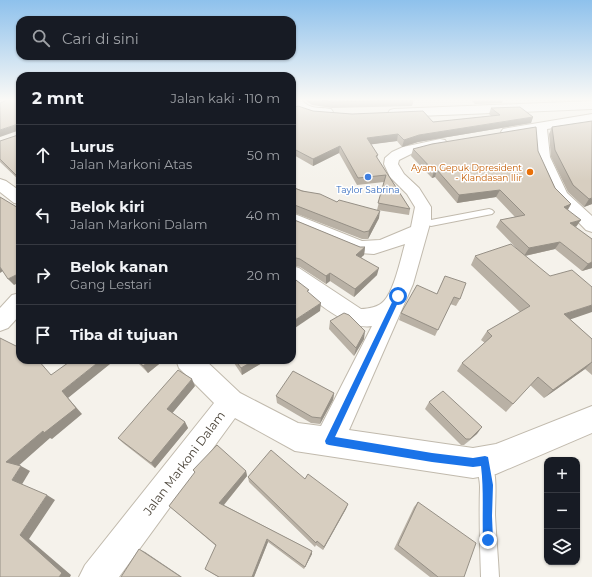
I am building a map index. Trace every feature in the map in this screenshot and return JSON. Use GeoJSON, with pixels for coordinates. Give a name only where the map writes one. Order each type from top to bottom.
{"type":"FeatureCollection","features":[{"type":"Feature","properties":{"kind":"street"},"geometry":{"type":"LineString","coordinates":[[494,134],[540,127],[543,157],[560,196],[592,226]]}},
{"type":"Feature","properties":{"kind":"street"},"geometry":{"type":"LineString","coordinates":[[329,441],[403,284],[420,226],[423,207],[413,191],[398,177],[391,164],[392,158],[397,153],[451,142]]}},
{"type":"Feature","properties":{"kind":"street"},"geometry":{"type":"LineString","coordinates":[[0,184],[16,197]]}},
{"type":"Feature","properties":{"kind":"street"},"geometry":{"type":"LineString","coordinates":[[296,220],[366,249],[375,249],[420,226]]}},
{"type":"Feature","properties":{"kind":"street"},"geometry":{"type":"LineString","coordinates":[[296,276],[354,316],[361,319],[369,318],[392,308]]}},
{"type":"Feature","properties":{"kind":"street"},"geometry":{"type":"LineString","coordinates":[[0,301],[16,295]]}},
{"type":"Feature","properties":{"kind":"street"},"geometry":{"type":"LineString","coordinates":[[0,322],[16,305]]}},
{"type":"Feature","properties":{"kind":"street"},"geometry":{"type":"LineString","coordinates":[[192,364],[231,402]]}},
{"type":"Feature","properties":{"kind":"street","name":"Jalan Markoni Dalam"},"geometry":{"type":"LineString","coordinates":[[97,577],[231,402],[295,437],[473,463],[496,459],[592,419]]}},
{"type":"Feature","properties":{"kind":"lane"},"geometry":{"type":"LineString","coordinates":[[420,226],[489,212]]}},
{"type":"Feature","properties":{"kind":"lane"},"geometry":{"type":"LineString","coordinates":[[485,460],[488,485],[487,516],[490,577]]}},
{"type":"Feature","properties":{"kind":"building"},"geometry":{"type":"Polygon","coordinates":[[[0,127],[9,127],[0,130],[0,127]]]}},
{"type":"Feature","properties":{"kind":"building"},"geometry":{"type":"Polygon","coordinates":[[[296,127],[470,127],[419,135],[404,140],[398,134],[367,138],[378,155],[376,156],[410,209],[378,203],[386,175],[358,178],[340,146],[313,159],[296,150],[296,127]]]}},
{"type":"Feature","properties":{"kind":"building"},"geometry":{"type":"Polygon","coordinates":[[[536,127],[538,151],[555,188],[571,204],[564,207],[581,220],[570,223],[592,239],[592,262],[588,264],[560,242],[529,248],[500,220],[525,215],[500,190],[459,195],[437,170],[434,171],[413,149],[432,144],[536,127]]]}},
{"type":"Feature","properties":{"kind":"building"},"geometry":{"type":"Polygon","coordinates":[[[552,127],[592,127],[592,198],[589,199],[573,185],[555,150],[552,127]]]}},
{"type":"Feature","properties":{"kind":"building"},"geometry":{"type":"Polygon","coordinates":[[[16,136],[16,175],[0,159],[0,141],[16,136]]]}},
{"type":"Feature","properties":{"kind":"building"},"geometry":{"type":"Polygon","coordinates":[[[296,189],[320,194],[337,202],[339,200],[380,211],[369,231],[364,232],[296,206],[296,189]]]}},
{"type":"Feature","properties":{"kind":"building"},"geometry":{"type":"Polygon","coordinates":[[[0,197],[16,207],[16,275],[8,279],[0,267],[0,197]]]}},
{"type":"Feature","properties":{"kind":"building"},"geometry":{"type":"Polygon","coordinates":[[[296,221],[360,247],[365,247],[356,255],[379,268],[355,289],[330,273],[326,276],[300,259],[296,258],[296,221]]]}},
{"type":"Feature","properties":{"kind":"building"},"geometry":{"type":"Polygon","coordinates":[[[511,244],[550,276],[572,270],[592,287],[592,305],[564,314],[592,339],[592,362],[553,390],[538,377],[513,404],[462,363],[492,336],[487,331],[530,306],[475,256],[511,244]]]}},
{"type":"Feature","properties":{"kind":"building"},"geometry":{"type":"Polygon","coordinates":[[[445,276],[466,283],[460,299],[454,297],[438,330],[401,313],[417,285],[437,294],[445,276]]]}},
{"type":"Feature","properties":{"kind":"building"},"geometry":{"type":"Polygon","coordinates":[[[296,280],[309,290],[307,291],[321,303],[296,319],[296,280]]]}},
{"type":"Feature","properties":{"kind":"building"},"geometry":{"type":"Polygon","coordinates":[[[344,313],[349,315],[365,331],[356,348],[330,321],[344,313]]]}},
{"type":"Feature","properties":{"kind":"building"},"geometry":{"type":"Polygon","coordinates":[[[0,338],[16,346],[16,364],[41,364],[51,375],[66,364],[96,364],[62,391],[76,408],[44,433],[43,431],[6,462],[21,466],[12,480],[47,495],[20,535],[62,573],[59,577],[0,577],[0,338]]]}},
{"type":"Feature","properties":{"kind":"building"},"geometry":{"type":"Polygon","coordinates":[[[238,364],[248,364],[241,368],[238,364]]]}},
{"type":"Feature","properties":{"kind":"building"},"geometry":{"type":"Polygon","coordinates":[[[178,370],[192,379],[167,409],[185,422],[151,463],[118,438],[178,370]]]}},
{"type":"Feature","properties":{"kind":"building"},"geometry":{"type":"Polygon","coordinates":[[[293,371],[334,393],[321,418],[312,417],[276,396],[293,371]]]}},
{"type":"Feature","properties":{"kind":"building"},"geometry":{"type":"Polygon","coordinates":[[[443,391],[482,427],[470,439],[466,439],[429,402],[443,391]]]}},
{"type":"Feature","properties":{"kind":"building"},"geometry":{"type":"Polygon","coordinates":[[[217,445],[246,471],[219,503],[312,551],[305,567],[267,539],[252,577],[219,577],[205,569],[216,545],[169,506],[195,472],[193,470],[217,445]]]}},
{"type":"Feature","properties":{"kind":"building"},"geometry":{"type":"Polygon","coordinates":[[[271,450],[305,479],[308,474],[348,504],[324,547],[317,541],[316,543],[248,477],[271,450]]]}},
{"type":"Feature","properties":{"kind":"building"},"geometry":{"type":"Polygon","coordinates":[[[418,502],[476,543],[464,577],[438,577],[398,545],[418,502]]]}},
{"type":"Feature","properties":{"kind":"building"},"geometry":{"type":"Polygon","coordinates":[[[139,549],[181,577],[121,577],[139,549]]]}},
{"type":"Feature","properties":{"kind":"place","name":"Ayam Gepuk Dpresident - Klandasan Ilir"},"geometry":{"type":"Point","coordinates":[530,172]}},
{"type":"Feature","properties":{"kind":"place","name":"Taylor Sabrina"},"geometry":{"type":"Point","coordinates":[368,177]}},
{"type":"Feature","properties":{"kind":"route"},"geometry":{"type":"LineString","coordinates":[[398,296],[329,441],[432,458],[473,463],[485,460],[488,485],[488,540]]}}]}
